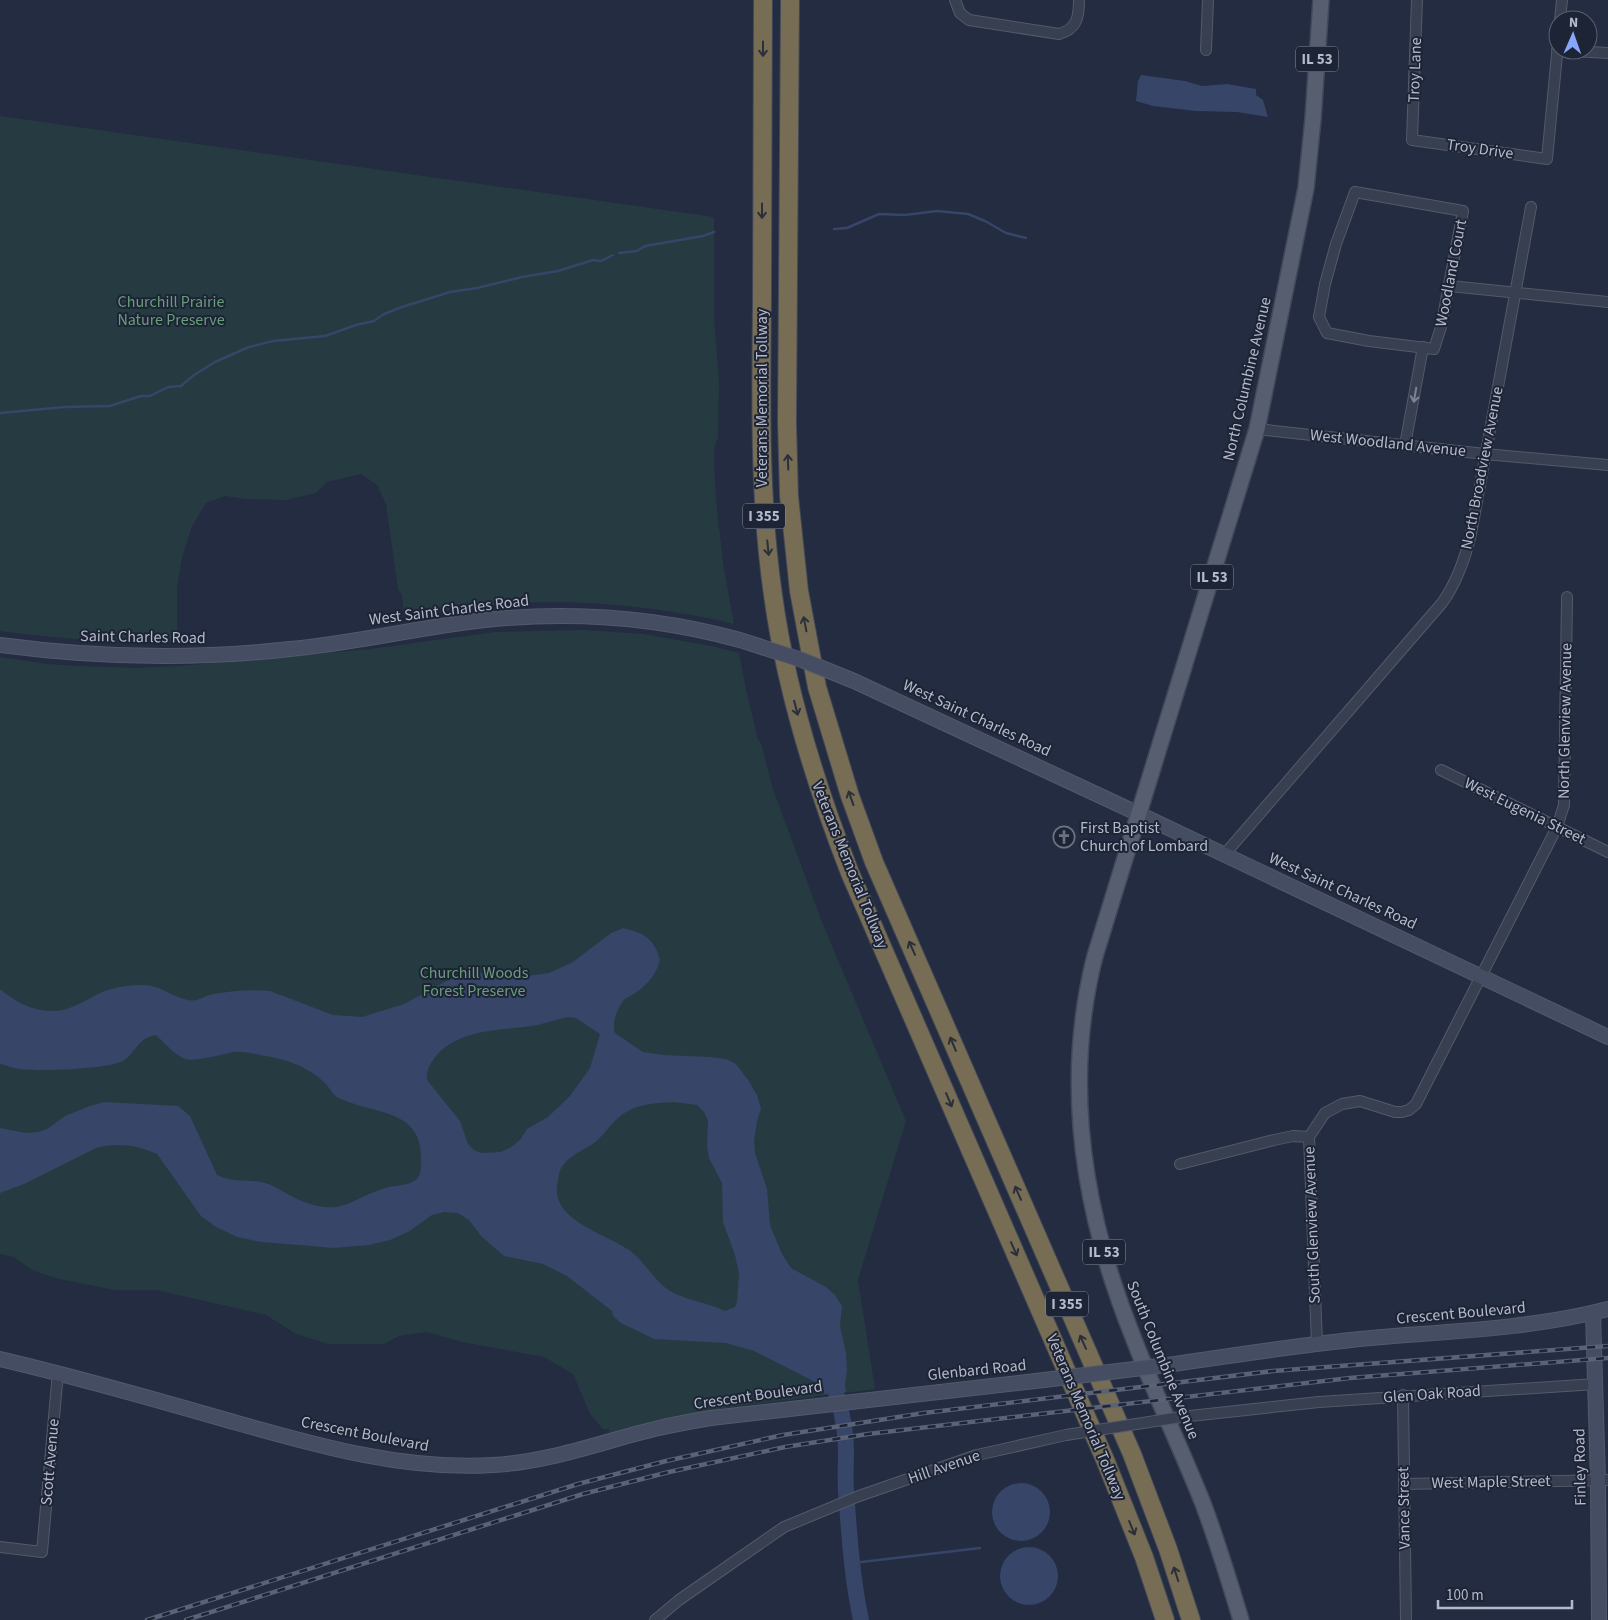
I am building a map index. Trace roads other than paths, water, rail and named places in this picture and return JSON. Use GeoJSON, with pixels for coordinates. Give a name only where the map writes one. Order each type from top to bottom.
{"type":"FeatureCollection","features":[{"type":"Feature","properties":{"kind":"highway","name":"Veterans Memorial Tollway"},"geometry":{"type":"LineString","coordinates":[[763,0],[761,427],[763,505],[773,595],[788,679],[814,776],[850,873],[1106,1462],[1144,1557],[1164,1620]]}},
{"type":"Feature","properties":{"kind":"highway","name":"Veterans Memorial Tollway"},"geometry":{"type":"LineString","coordinates":[[790,0],[787,413],[789,496],[799,591],[817,688],[850,796],[874,862],[1132,1454],[1168,1549],[1191,1620]]}},
{"type":"Feature","properties":{"kind":"main road","name":"North Columbine Avenue"},"geometry":{"type":"LineString","coordinates":[[1139,814],[1257,429],[1306,188],[1314,119],[1321,0]]}},
{"type":"Feature","properties":{"kind":"main road","name":"West Saint Charles Road"},"geometry":{"type":"LineString","coordinates":[[286,650],[323,646],[478,621],[537,616],[574,616],[641,621],[686,628],[740,640],[802,660],[854,681],[1608,1037]]}},
{"type":"Feature","properties":{"kind":"main road","name":"Saint Charles Road"},"geometry":{"type":"LineString","coordinates":[[0,644],[116,656],[190,656],[286,650]]}},
{"type":"Feature","properties":{"kind":"main road","name":"South Columbine Avenue"},"geometry":{"type":"LineString","coordinates":[[1139,814],[1096,956],[1086,997],[1079,1070],[1082,1148],[1098,1232],[1118,1298],[1202,1503],[1242,1620]]}},
{"type":"Feature","properties":{"kind":"main road","name":"Crescent Boulevard"},"geometry":{"type":"LineString","coordinates":[[1317,1344],[1539,1323],[1608,1309]]}},
{"type":"Feature","properties":{"kind":"main road","name":"Finley Road"},"geometry":{"type":"LineString","coordinates":[[1593,1313],[1603,1481],[1599,1620]]}},
{"type":"Feature","properties":{"kind":"main road","name":"Glenbard Road"},"geometry":{"type":"LineString","coordinates":[[848,1401],[1044,1380],[1317,1344]]}},
{"type":"Feature","properties":{"kind":"main road","name":"Crescent Boulevard"},"geometry":{"type":"LineString","coordinates":[[0,1358],[58,1372],[319,1445],[401,1461],[467,1466],[492,1466],[539,1460],[684,1422],[848,1401]]}},
{"type":"Feature","properties":{"kind":"street"},"geometry":{"type":"LineString","coordinates":[[955,0],[960,13],[968,20],[1059,34],[1071,29],[1077,20],[1079,0]]}},
{"type":"Feature","properties":{"kind":"street"},"geometry":{"type":"LineString","coordinates":[[1206,50],[1208,0]]}},
{"type":"Feature","properties":{"kind":"street","name":"Troy Lane"},"geometry":{"type":"LineString","coordinates":[[1412,140],[1417,0]]}},
{"type":"Feature","properties":{"kind":"street","name":"Troy Drive"},"geometry":{"type":"LineString","coordinates":[[1412,140],[1547,159],[1557,60]]}},
{"type":"Feature","properties":{"kind":"street","name":"Woodland Court"},"geometry":{"type":"LineString","coordinates":[[1355,192],[1463,211],[1442,327],[1434,348],[1423,347],[1369,341],[1327,333],[1319,317],[1325,284],[1336,244],[1355,192]]}},
{"type":"Feature","properties":{"kind":"street","name":"North Broadview Avenue"},"geometry":{"type":"LineString","coordinates":[[1224,855],[1448,594],[1462,567],[1467,551],[1531,206]]}},
{"type":"Feature","properties":{"kind":"street"},"geometry":{"type":"LineString","coordinates":[[1450,286],[1608,302]]}},
{"type":"Feature","properties":{"kind":"street","name":"Woodland Court"},"geometry":{"type":"LineString","coordinates":[[1405,445],[1423,347]]}},
{"type":"Feature","properties":{"kind":"street","name":"West Woodland Avenue"},"geometry":{"type":"LineString","coordinates":[[1257,429],[1485,454],[1608,465]]}},
{"type":"Feature","properties":{"kind":"street","name":"North Glenview Avenue"},"geometry":{"type":"LineString","coordinates":[[1481,976],[1557,827],[1564,805],[1567,597]]}},
{"type":"Feature","properties":{"kind":"street","name":"West Eugenia Street"},"geometry":{"type":"LineString","coordinates":[[1441,770],[1608,852]]}},
{"type":"Feature","properties":{"kind":"street","name":"South Glenview Avenue"},"geometry":{"type":"LineString","coordinates":[[1317,1344],[1309,1137],[1326,1113],[1342,1104],[1360,1101],[1395,1112],[1409,1110],[1416,1104],[1481,976]]}},
{"type":"Feature","properties":{"kind":"street"},"geometry":{"type":"LineString","coordinates":[[1180,1164],[1293,1136],[1309,1137]]}},
{"type":"Feature","properties":{"kind":"street","name":"Scott Avenue"},"geometry":{"type":"LineString","coordinates":[[0,1547],[42,1552],[58,1372]]}},
{"type":"Feature","properties":{"kind":"street","name":"Glen Oak Road"},"geometry":{"type":"LineString","coordinates":[[1269,1408],[1403,1395],[1596,1384]]}},
{"type":"Feature","properties":{"kind":"street","name":"Vance Street"},"geometry":{"type":"LineString","coordinates":[[1403,1395],[1406,1620]]}},
{"type":"Feature","properties":{"kind":"street","name":"Hill Avenue"},"geometry":{"type":"LineString","coordinates":[[655,1620],[679,1600],[784,1527],[829,1507],[976,1455],[1066,1435],[1181,1417],[1269,1408]]}},
{"type":"Feature","properties":{"kind":"street","name":"West Maple Street"},"geometry":{"type":"LineString","coordinates":[[1404,1484],[1603,1481]]}},
{"type":"Feature","properties":{"kind":"water"},"geometry":{"type":"Polygon","coordinates":[[[1141,75],[1185,81],[1202,86],[1227,84],[1256,89],[1256,95],[1263,100],[1268,117],[1237,112],[1196,111],[1153,106],[1136,101],[1138,81],[1141,75]]]}},
{"type":"Feature","properties":{"kind":"water"},"geometry":{"type":"Polygon","coordinates":[[[623,928],[637,932],[655,946],[660,960],[657,969],[648,982],[626,999],[617,1011],[615,1033],[643,1052],[726,1059],[736,1064],[757,1095],[761,1109],[754,1141],[755,1153],[767,1189],[770,1225],[782,1254],[791,1268],[826,1287],[835,1295],[842,1306],[840,1326],[846,1353],[846,1392],[824,1394],[823,1386],[754,1351],[726,1343],[654,1339],[621,1323],[613,1316],[612,1311],[567,1276],[543,1264],[504,1256],[482,1237],[469,1220],[458,1213],[444,1212],[432,1215],[408,1232],[390,1240],[369,1245],[333,1248],[261,1242],[237,1237],[216,1227],[201,1216],[157,1154],[142,1148],[120,1145],[96,1148],[24,1184],[0,1193],[0,1128],[26,1133],[38,1132],[47,1129],[65,1116],[104,1102],[178,1106],[190,1116],[217,1175],[233,1180],[266,1183],[313,1205],[335,1207],[344,1205],[385,1188],[414,1181],[420,1174],[421,1157],[419,1141],[413,1129],[403,1121],[392,1115],[350,1103],[337,1097],[325,1083],[300,1066],[252,1053],[234,1052],[190,1060],[174,1052],[156,1035],[145,1039],[128,1057],[115,1064],[72,1069],[28,1070],[0,1064],[0,989],[22,1004],[48,1011],[66,1009],[108,990],[133,985],[154,986],[182,998],[192,1000],[220,993],[263,990],[333,1015],[362,1017],[404,1004],[454,977],[486,972],[520,977],[549,973],[573,962],[611,933],[623,928]],[[568,1017],[538,1025],[470,1035],[446,1047],[430,1064],[427,1080],[460,1121],[468,1144],[474,1150],[481,1153],[500,1152],[510,1148],[520,1140],[527,1129],[548,1117],[570,1096],[590,1068],[600,1034],[576,1018],[568,1017]],[[674,1102],[637,1107],[624,1113],[595,1142],[565,1163],[559,1173],[558,1198],[563,1209],[572,1217],[629,1250],[666,1288],[679,1295],[725,1311],[735,1307],[737,1302],[739,1273],[735,1255],[723,1222],[722,1183],[709,1158],[707,1146],[708,1121],[704,1112],[697,1105],[674,1102]]]}},
{"type":"Feature","properties":{"kind":"water"},"geometry":{"type":"Polygon","coordinates":[[[1015,1483],[1027,1483],[1042,1491],[1050,1506],[1050,1518],[1042,1533],[1027,1541],[1015,1541],[1000,1533],[992,1518],[992,1506],[1000,1491],[1015,1483]]]}},
{"type":"Feature","properties":{"kind":"water"},"geometry":{"type":"Polygon","coordinates":[[[1029,1547],[1040,1549],[1050,1555],[1056,1565],[1058,1576],[1056,1587],[1050,1597],[1040,1603],[1029,1605],[1018,1603],[1008,1597],[1002,1587],[1000,1576],[1002,1565],[1008,1555],[1018,1549],[1029,1547]]]}},
{"type":"Feature","properties":{"kind":"waterway"},"geometry":{"type":"LineString","coordinates":[[834,229],[847,228],[879,214],[905,215],[937,211],[968,214],[1006,233],[1026,238]]}},
{"type":"Feature","properties":{"kind":"waterway"},"geometry":{"type":"LineString","coordinates":[[619,253],[637,251],[645,246],[703,236],[714,232]]}},
{"type":"Feature","properties":{"kind":"waterway"},"geometry":{"type":"LineString","coordinates":[[0,413],[65,407],[110,406],[141,396],[150,396],[168,387],[181,386],[215,362],[249,347],[273,341],[325,336],[374,321],[384,314],[402,307],[450,292],[558,271],[593,260],[601,261],[613,255]]}},
{"type":"Feature","properties":{"kind":"waterway"},"geometry":{"type":"LineString","coordinates":[[829,1373],[839,1402],[845,1432],[850,1539],[855,1588],[861,1620]]}},
{"type":"Feature","properties":{"kind":"waterway"},"geometry":{"type":"LineString","coordinates":[[853,1563],[980,1548]]}},
{"type":"Feature","properties":{"kind":"railway"},"geometry":{"type":"LineString","coordinates":[[147,1620],[578,1484],[666,1461],[783,1435],[924,1413],[1273,1371],[1608,1346]]}},
{"type":"Feature","properties":{"kind":"railway"},"geometry":{"type":"LineString","coordinates":[[186,1620],[583,1494],[669,1472],[785,1447],[868,1434],[1350,1378],[1608,1358]]}},
{"type":"Feature","properties":{"kind":"place","name":"First Baptist Church of Lombard"},"geometry":{"type":"Point","coordinates":[1064,837]}},
{"type":"Feature","properties":{"kind":"park label","name":"Churchill Prairie Nature Preserve"},"geometry":{"type":"Point","coordinates":[171,311]}},
{"type":"Feature","properties":{"kind":"park label","name":"Churchill Woods Forest Preserve"},"geometry":{"type":"Point","coordinates":[474,982]}}]}
